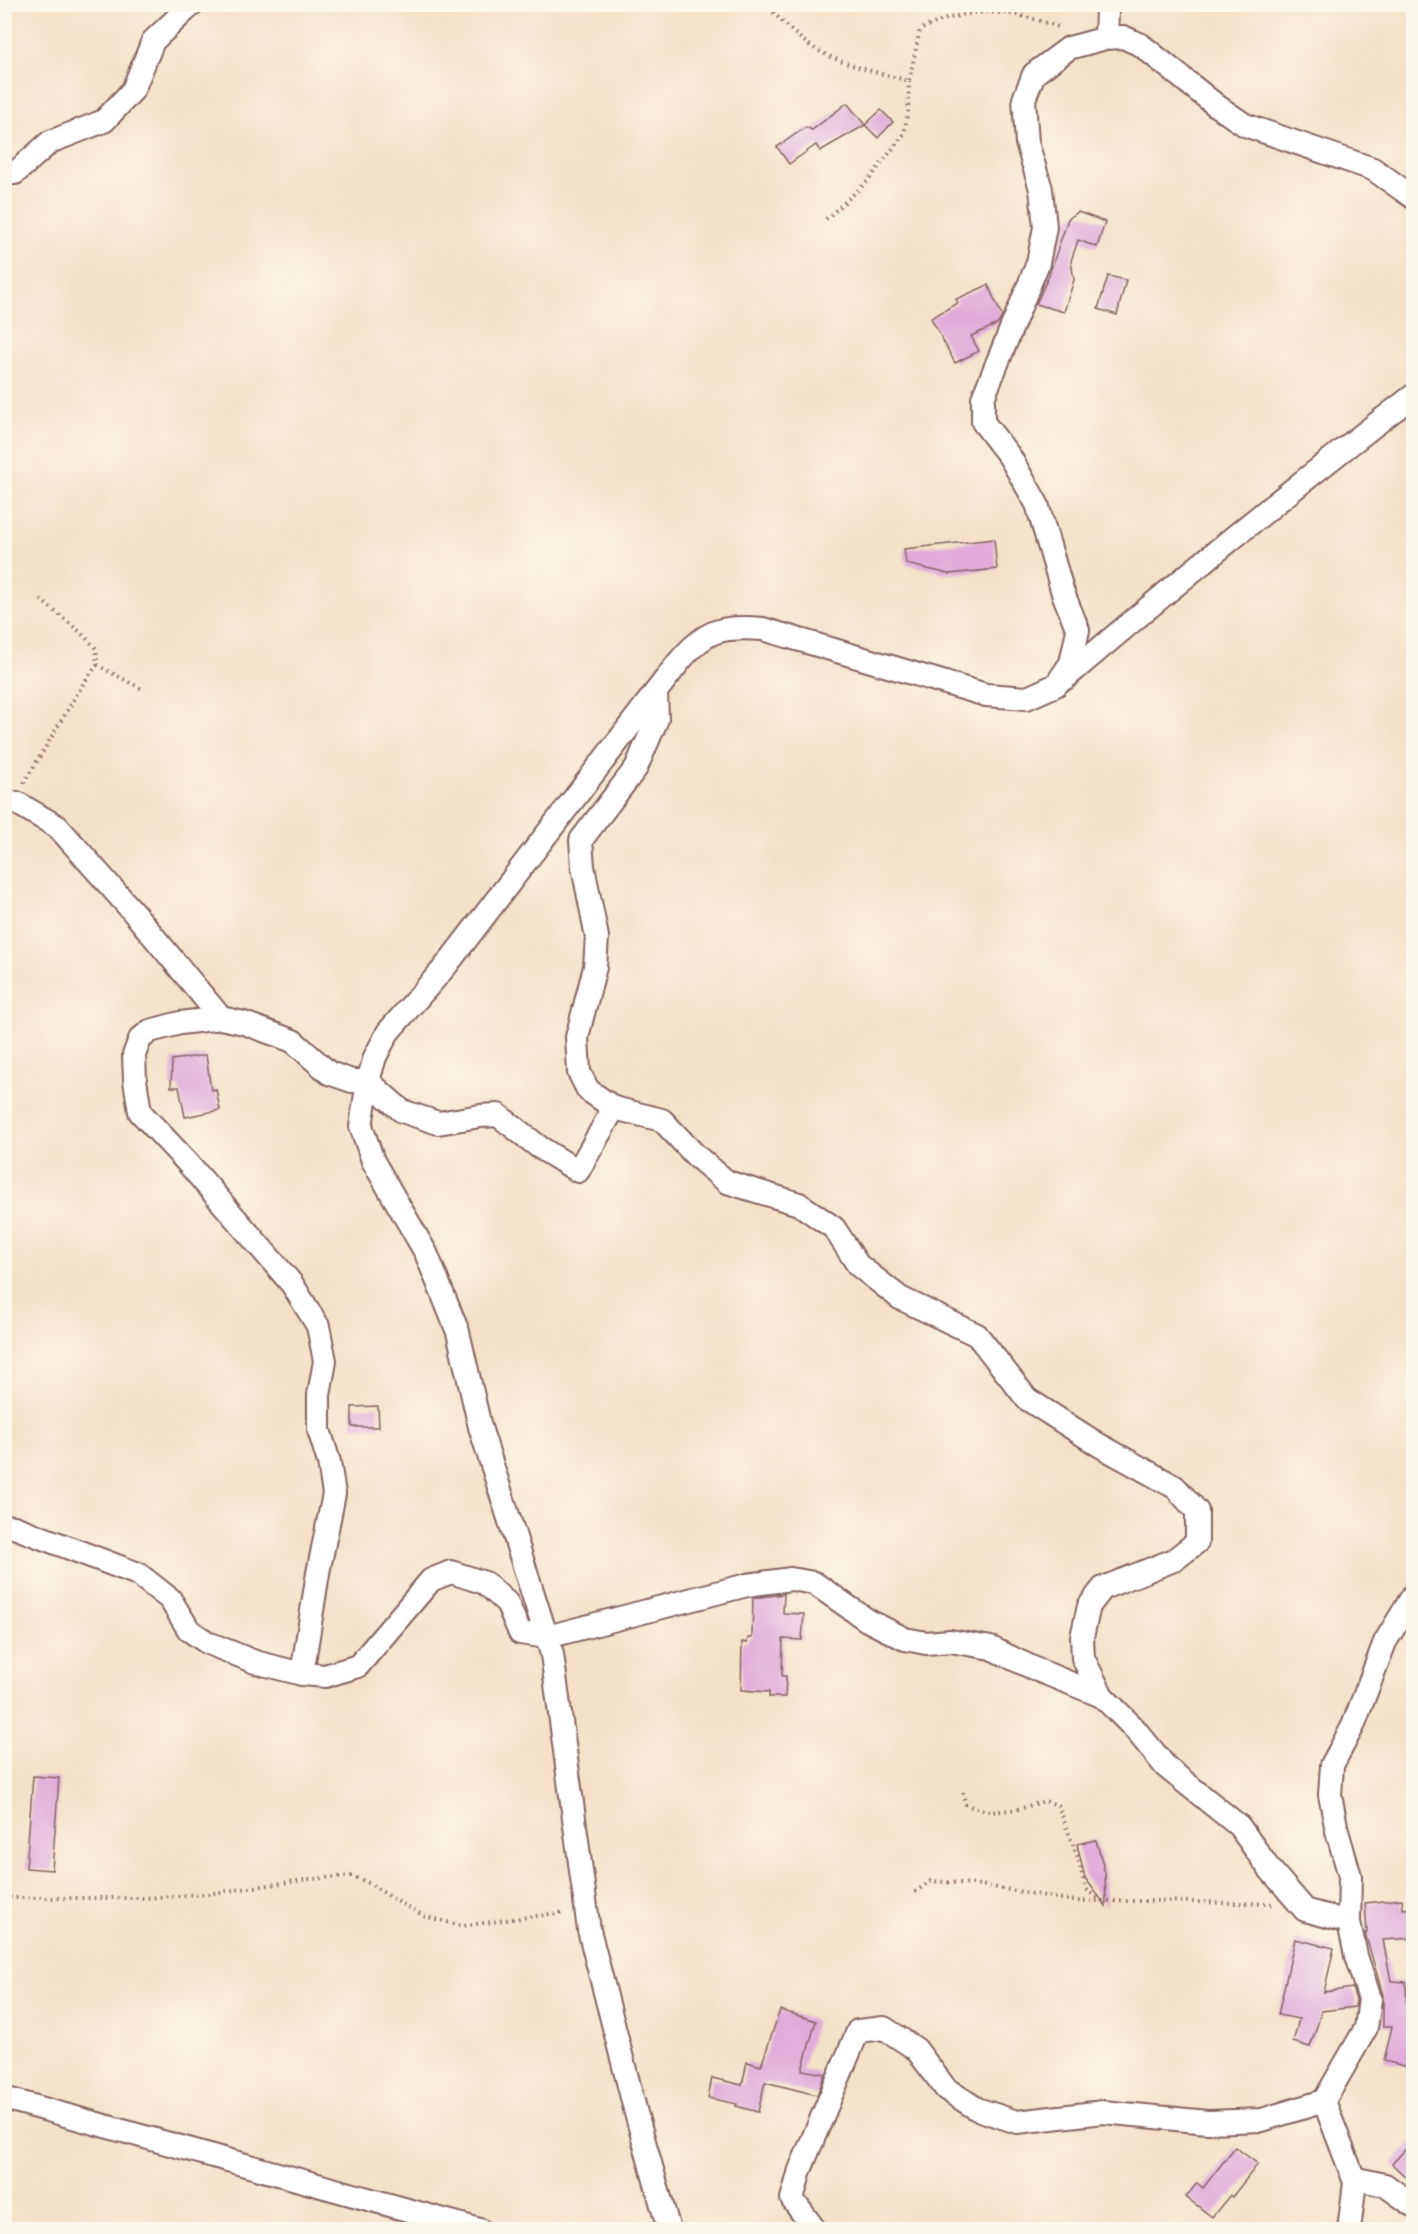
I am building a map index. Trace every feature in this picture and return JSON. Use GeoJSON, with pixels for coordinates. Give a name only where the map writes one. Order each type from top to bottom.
{"type":"FeatureCollection","features":[{"type":"Feature","properties":{"kind":"street"},"geometry":{"type":"LineString","coordinates":[[4,173],[15,173],[50,142],[104,121],[134,90],[153,41],[192,4]]}},
{"type":"Feature","properties":{"kind":"street"},"geometry":{"type":"LineString","coordinates":[[1099,40],[1107,11],[1104,4]]}},
{"type":"Feature","properties":{"kind":"street"},"geometry":{"type":"LineString","coordinates":[[1056,685],[1071,663],[1078,630],[1063,594],[1037,504],[1010,457],[983,422],[983,398],[1038,262],[1045,227],[1041,189],[1027,143],[1024,99],[1034,74],[1069,48],[1099,40],[1124,37],[1141,45],[1217,106],[1245,125],[1373,169],[1413,198]]}},
{"type":"Feature","properties":{"kind":"street"},"geometry":{"type":"LineString","coordinates":[[669,2229],[633,2102],[589,1930],[552,1654],[480,1427],[458,1332],[426,1253],[373,1161],[361,1126],[368,1081],[375,1058],[388,1032],[445,967],[691,647],[709,634],[733,627],[763,629],[794,636],[986,695],[1027,698],[1056,685],[1292,489],[1413,395]]}},
{"type":"Feature","properties":{"kind":"street"},"geometry":{"type":"LineString","coordinates":[[656,692],[657,719],[636,768],[581,840],[583,867],[597,937],[595,967],[577,1037],[579,1072],[588,1090],[614,1108],[662,1120],[696,1156],[727,1182],[799,1204],[834,1228],[858,1265],[900,1298],[977,1335],[1027,1399],[1099,1445],[1175,1486],[1197,1511],[1197,1542],[1174,1560],[1103,1588],[1089,1606],[1082,1637],[1083,1658],[1102,1696],[1134,1728],[1166,1767],[1239,1827],[1268,1867],[1305,1910],[1349,1922]]}},
{"type":"Feature","properties":{"kind":"street"},"geometry":{"type":"LineString","coordinates":[[17,803],[58,827],[135,914],[221,1018]]}},
{"type":"Feature","properties":{"kind":"street"},"geometry":{"type":"LineString","coordinates":[[302,1674],[318,1573],[334,1494],[329,1462],[319,1430],[319,1395],[325,1361],[318,1326],[292,1284],[187,1162],[140,1112],[134,1055],[140,1039],[150,1031],[180,1023],[221,1018],[244,1023],[293,1041],[329,1073],[352,1081],[368,1081],[402,1111],[438,1123],[480,1116],[498,1116],[538,1147],[578,1171],[614,1108]]}},
{"type":"Feature","properties":{"kind":"street"},"geometry":{"type":"LineString","coordinates":[[4,1526],[14,1527],[138,1574],[170,1599],[189,1630],[207,1643],[255,1662],[302,1674],[325,1676],[358,1666],[430,1580],[452,1572],[485,1583],[507,1603],[520,1633],[547,1637],[747,1585],[791,1579],[814,1583],[867,1620],[905,1639],[926,1643],[950,1641],[991,1648],[1035,1669],[1102,1696]]}},
{"type":"Feature","properties":{"kind":"street"},"geometry":{"type":"LineString","coordinates":[[815,2229],[792,2199],[800,2170],[858,2031],[884,2028],[916,2049],[946,2089],[977,2109],[1017,2122],[1103,2112],[1208,2122],[1262,2121],[1324,2101],[1366,2028],[1370,1999],[1356,1956],[1349,1922],[1350,1876],[1337,1831],[1330,1795],[1332,1765],[1353,1726],[1385,1642],[1413,1594]]}},
{"type":"Feature","properties":{"kind":"street"},"geometry":{"type":"LineString","coordinates":[[4,2098],[480,2229]]}},
{"type":"Feature","properties":{"kind":"street"},"geometry":{"type":"LineString","coordinates":[[1324,2101],[1355,2182],[1350,2229]]}},
{"type":"Feature","properties":{"kind":"street"},"geometry":{"type":"LineString","coordinates":[[1355,2182],[1358,2179],[1385,2185],[1413,2206]]}},
{"type":"Feature","properties":{"kind":"path"},"geometry":{"type":"LineString","coordinates":[[765,4],[817,50],[847,63],[909,81]]}},
{"type":"Feature","properties":{"kind":"path"},"geometry":{"type":"LineString","coordinates":[[826,219],[868,181],[904,134],[908,112],[909,81],[920,30],[938,20],[996,11],[1030,18],[1099,40]]}},
{"type":"Feature","properties":{"kind":"path"},"geometry":{"type":"LineString","coordinates":[[17,803],[21,787],[85,681],[98,665],[96,648],[40,600]]}},
{"type":"Feature","properties":{"kind":"path"},"geometry":{"type":"LineString","coordinates":[[98,665],[142,689]]}},
{"type":"Feature","properties":{"kind":"path"},"geometry":{"type":"LineString","coordinates":[[963,1792],[965,1804],[972,1808],[992,1812],[1019,1809],[1045,1801],[1058,1805],[1078,1858],[1086,1889],[1102,1902]]}},
{"type":"Feature","properties":{"kind":"path"},"geometry":{"type":"LineString","coordinates":[[4,1896],[12,1898],[145,1898],[352,1876],[369,1883],[424,1916],[462,1926],[549,1916],[586,1907]]}},
{"type":"Feature","properties":{"kind":"path"},"geometry":{"type":"LineString","coordinates":[[915,1892],[932,1881],[974,1884],[1075,1901],[1301,1905]]}},
{"type":"Feature","properties":{"kind":"building"},"geometry":{"type":"Polygon","coordinates":[[[847,103],[865,125],[820,151],[816,145],[789,164],[777,147],[806,127],[812,130],[847,103]]]}},
{"type":"Feature","properties":{"kind":"building"},"geometry":{"type":"Polygon","coordinates":[[[881,110],[893,122],[878,138],[865,125],[881,110]]]}},
{"type":"Feature","properties":{"kind":"building"},"geometry":{"type":"Polygon","coordinates":[[[1078,212],[1105,222],[1097,247],[1078,240],[1071,261],[1074,280],[1064,312],[1036,304],[1049,275],[1068,219],[1078,212]]]}},
{"type":"Feature","properties":{"kind":"building"},"geometry":{"type":"Polygon","coordinates":[[[1108,276],[1126,280],[1117,315],[1098,309],[1108,276]]]}},
{"type":"Feature","properties":{"kind":"building"},"geometry":{"type":"Polygon","coordinates":[[[988,285],[1002,316],[998,324],[971,336],[979,351],[955,363],[931,318],[958,303],[956,299],[988,285]]]}},
{"type":"Feature","properties":{"kind":"building"},"geometry":{"type":"Polygon","coordinates":[[[994,539],[997,569],[949,574],[906,564],[904,549],[994,539]]]}},
{"type":"Feature","properties":{"kind":"building"},"geometry":{"type":"Polygon","coordinates":[[[206,1055],[211,1090],[216,1089],[220,1110],[185,1117],[179,1087],[171,1087],[172,1060],[206,1055]]]}},
{"type":"Feature","properties":{"kind":"building"},"geometry":{"type":"Polygon","coordinates":[[[378,1406],[379,1427],[352,1427],[352,1407],[378,1406]]]}},
{"type":"Feature","properties":{"kind":"building"},"geometry":{"type":"Polygon","coordinates":[[[784,1594],[783,1613],[804,1614],[802,1640],[783,1639],[782,1676],[786,1676],[785,1697],[769,1697],[769,1692],[741,1690],[742,1642],[747,1643],[748,1638],[752,1638],[753,1598],[784,1594]]]}},
{"type":"Feature","properties":{"kind":"building"},"geometry":{"type":"Polygon","coordinates":[[[33,1776],[59,1778],[52,1870],[26,1868],[33,1776]]]}},
{"type":"Feature","properties":{"kind":"building"},"geometry":{"type":"Polygon","coordinates":[[[1096,1840],[1105,1873],[1106,1906],[1085,1878],[1077,1844],[1096,1840]]]}},
{"type":"Feature","properties":{"kind":"building"},"geometry":{"type":"Polygon","coordinates":[[[1402,1899],[1403,1909],[1413,1908],[1413,1938],[1383,1940],[1391,1981],[1406,1982],[1408,2046],[1413,2047],[1413,2068],[1384,2061],[1392,2026],[1383,2026],[1383,1995],[1365,1933],[1367,1933],[1365,1903],[1402,1899]]]}},
{"type":"Feature","properties":{"kind":"building"},"geometry":{"type":"Polygon","coordinates":[[[1295,1939],[1334,1948],[1324,1992],[1352,1988],[1356,2000],[1355,2007],[1322,2011],[1310,2047],[1293,2042],[1299,2019],[1278,2015],[1295,1939]]]}},
{"type":"Feature","properties":{"kind":"building"},"geometry":{"type":"Polygon","coordinates":[[[780,2010],[816,2021],[802,2070],[825,2074],[817,2095],[765,2082],[758,2112],[736,2106],[737,2104],[708,2098],[712,2078],[742,2085],[747,2062],[761,2066],[780,2010]]]}},
{"type":"Feature","properties":{"kind":"building"},"geometry":{"type":"Polygon","coordinates":[[[1413,2141],[1413,2184],[1392,2164],[1413,2141]]]}},
{"type":"Feature","properties":{"kind":"building"},"geometry":{"type":"Polygon","coordinates":[[[1235,2147],[1258,2164],[1232,2197],[1230,2195],[1212,2217],[1186,2197],[1197,2183],[1203,2188],[1235,2147]]]}}]}
